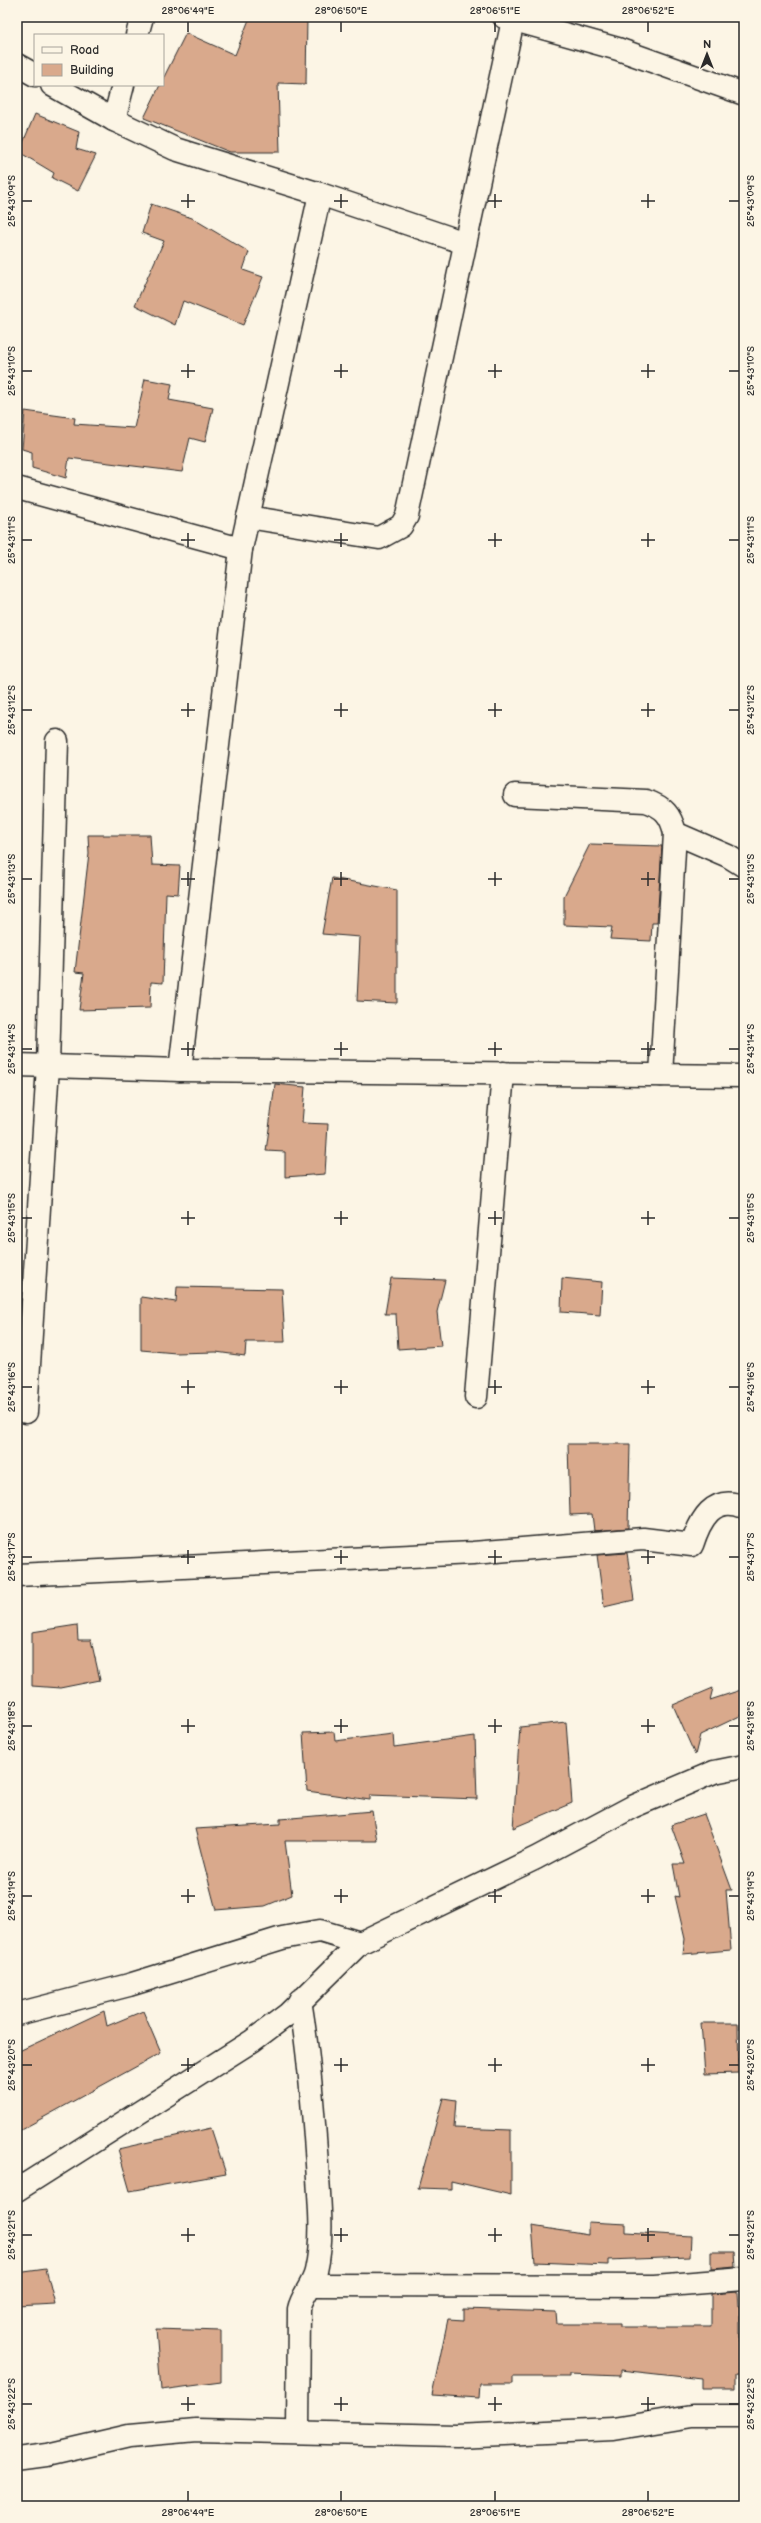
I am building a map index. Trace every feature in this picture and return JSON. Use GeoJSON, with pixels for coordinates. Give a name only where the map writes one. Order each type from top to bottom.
{"type":"FeatureCollection","features":[{"type":"Feature","properties":{"kind":"street"},"geometry":{"type":"LineString","coordinates":[[137,34],[142,17]]}},
{"type":"Feature","properties":{"kind":"street"},"geometry":{"type":"LineString","coordinates":[[248,517],[379,538],[402,526],[407,516],[465,243],[508,18],[618,48],[744,94]]}},
{"type":"Feature","properties":{"kind":"street"},"geometry":{"type":"LineString","coordinates":[[17,65],[34,74]]}},
{"type":"Feature","properties":{"kind":"street"},"geometry":{"type":"LineString","coordinates":[[54,86],[114,120],[176,149],[320,194],[465,243]]}},
{"type":"Feature","properties":{"kind":"street"},"geometry":{"type":"LineString","coordinates":[[114,120],[123,86]]}},
{"type":"Feature","properties":{"kind":"street"},"geometry":{"type":"LineString","coordinates":[[180,1070],[241,549],[320,194]]}},
{"type":"Feature","properties":{"kind":"street"},"geometry":{"type":"LineString","coordinates":[[17,488],[241,549]]}},
{"type":"Feature","properties":{"kind":"street"},"geometry":{"type":"LineString","coordinates":[[26,1412],[48,1066],[57,741]]}},
{"type":"Feature","properties":{"kind":"street"},"geometry":{"type":"LineString","coordinates":[[515,795],[646,801],[664,810],[672,820],[675,833],[661,1075]]}},
{"type":"Feature","properties":{"kind":"street"},"geometry":{"type":"LineString","coordinates":[[675,833],[728,856],[744,866]]}},
{"type":"Feature","properties":{"kind":"street"},"geometry":{"type":"LineString","coordinates":[[17,1065],[180,1070],[744,1076]]}},
{"type":"Feature","properties":{"kind":"street"},"geometry":{"type":"LineString","coordinates":[[476,1397],[503,1073]]}},
{"type":"Feature","properties":{"kind":"street"},"geometry":{"type":"LineString","coordinates":[[17,1575],[473,1553],[643,1539],[692,1545],[697,1528],[706,1512],[719,1506],[736,1504],[744,1507]]}},
{"type":"Feature","properties":{"kind":"street"},"geometry":{"type":"LineString","coordinates":[[17,2190],[252,2041],[288,2014],[300,2000],[360,1943],[536,1858],[632,1807],[714,1772],[744,1766]]}},
{"type":"Feature","properties":{"kind":"street"},"geometry":{"type":"LineString","coordinates":[[17,2014],[129,1985],[282,1938],[320,1931],[360,1943]]}},
{"type":"Feature","properties":{"kind":"street"},"geometry":{"type":"LineString","coordinates":[[298,2432],[299,2309],[304,2296],[312,2285],[318,2256],[320,2203],[310,2064],[300,2000]]}},
{"type":"Feature","properties":{"kind":"street"},"geometry":{"type":"LineString","coordinates":[[312,2285],[654,2286],[744,2279]]}},
{"type":"Feature","properties":{"kind":"street"},"geometry":{"type":"LineString","coordinates":[[17,2459],[47,2455],[144,2435],[196,2430],[456,2436],[612,2429],[692,2416],[744,2416]]}},
{"type":"Feature","properties":{"kind":"building"},"geometry":{"type":"Polygon","coordinates":[[[250,17],[307,17],[306,84],[278,83],[280,152],[230,152],[144,118],[160,86],[164,86],[164,77],[186,33],[235,55],[250,17]]]}},
{"type":"Feature","properties":{"kind":"building"},"geometry":{"type":"Polygon","coordinates":[[[35,114],[79,132],[76,149],[96,155],[78,191],[52,178],[54,173],[19,152],[35,114]]]}},
{"type":"Feature","properties":{"kind":"building"},"geometry":{"type":"Polygon","coordinates":[[[151,204],[192,218],[249,252],[243,270],[263,277],[243,325],[183,301],[175,325],[135,305],[164,241],[142,233],[151,204]]]}},
{"type":"Feature","properties":{"kind":"building"},"geometry":{"type":"Polygon","coordinates":[[[145,379],[172,384],[169,400],[213,408],[205,442],[190,438],[182,472],[69,458],[66,478],[32,468],[32,452],[22,449],[25,411],[75,418],[74,424],[134,428],[145,379]]]}},
{"type":"Feature","properties":{"kind":"building"},"geometry":{"type":"Polygon","coordinates":[[[88,835],[150,835],[152,865],[180,866],[178,894],[166,893],[163,983],[151,982],[150,1008],[79,1010],[84,973],[75,972],[89,853],[88,835]]]}},
{"type":"Feature","properties":{"kind":"building"},"geometry":{"type":"Polygon","coordinates":[[[590,844],[662,846],[657,923],[652,923],[651,941],[610,939],[612,927],[564,925],[564,896],[590,844]]]}},
{"type":"Feature","properties":{"kind":"building"},"geometry":{"type":"Polygon","coordinates":[[[332,878],[397,890],[397,1003],[357,1001],[360,937],[322,934],[332,878]]]}},
{"type":"Feature","properties":{"kind":"building"},"geometry":{"type":"Polygon","coordinates":[[[275,1084],[305,1087],[302,1123],[328,1124],[325,1174],[285,1177],[285,1152],[266,1151],[275,1084]]]}},
{"type":"Feature","properties":{"kind":"building"},"geometry":{"type":"Polygon","coordinates":[[[391,1278],[445,1280],[437,1312],[441,1346],[398,1349],[396,1314],[385,1314],[391,1278]]]}},
{"type":"Feature","properties":{"kind":"building"},"geometry":{"type":"Polygon","coordinates":[[[562,1278],[602,1282],[600,1315],[561,1312],[562,1278]]]}},
{"type":"Feature","properties":{"kind":"building"},"geometry":{"type":"Polygon","coordinates":[[[177,1287],[282,1289],[285,1342],[246,1342],[245,1356],[216,1352],[176,1353],[141,1350],[141,1297],[176,1302],[177,1287]]]}},
{"type":"Feature","properties":{"kind":"building"},"geometry":{"type":"Polygon","coordinates":[[[568,1444],[630,1444],[628,1528],[594,1531],[592,1514],[570,1515],[568,1444]]]}},
{"type":"Feature","properties":{"kind":"building"},"geometry":{"type":"Polygon","coordinates":[[[627,1553],[634,1600],[604,1607],[597,1555],[627,1553]]]}},
{"type":"Feature","properties":{"kind":"building"},"geometry":{"type":"Polygon","coordinates":[[[77,1625],[78,1640],[91,1640],[100,1680],[60,1688],[32,1686],[32,1632],[77,1625]]]}},
{"type":"Feature","properties":{"kind":"building"},"geometry":{"type":"Polygon","coordinates":[[[713,1688],[710,1700],[744,1689],[744,1714],[700,1735],[695,1755],[673,1705],[713,1688]]]}},
{"type":"Feature","properties":{"kind":"building"},"geometry":{"type":"Polygon","coordinates":[[[566,1722],[572,1803],[513,1828],[520,1727],[566,1722]]]}},
{"type":"Feature","properties":{"kind":"building"},"geometry":{"type":"Polygon","coordinates":[[[334,1732],[335,1741],[393,1734],[394,1747],[475,1736],[477,1799],[370,1795],[370,1800],[307,1791],[303,1733],[334,1732]]]}},
{"type":"Feature","properties":{"kind":"building"},"geometry":{"type":"Polygon","coordinates":[[[372,1811],[377,1841],[285,1841],[292,1895],[265,1906],[216,1910],[195,1829],[280,1824],[280,1819],[372,1811]]]}},
{"type":"Feature","properties":{"kind":"building"},"geometry":{"type":"Polygon","coordinates":[[[704,1814],[732,1890],[726,1890],[731,1950],[683,1954],[685,1939],[675,1896],[679,1897],[673,1864],[685,1864],[671,1825],[704,1814]]]}},
{"type":"Feature","properties":{"kind":"building"},"geometry":{"type":"Polygon","coordinates":[[[104,2011],[107,2026],[143,2011],[161,2053],[17,2132],[17,2052],[104,2011]]]}},
{"type":"Feature","properties":{"kind":"building"},"geometry":{"type":"Polygon","coordinates":[[[701,2023],[738,2023],[739,2073],[705,2074],[701,2023]]]}},
{"type":"Feature","properties":{"kind":"building"},"geometry":{"type":"Polygon","coordinates":[[[443,2098],[456,2100],[454,2128],[511,2130],[511,2195],[451,2181],[451,2189],[418,2188],[443,2098]]]}},
{"type":"Feature","properties":{"kind":"building"},"geometry":{"type":"Polygon","coordinates":[[[211,2128],[226,2174],[130,2191],[118,2149],[211,2128]]]}},
{"type":"Feature","properties":{"kind":"building"},"geometry":{"type":"Polygon","coordinates":[[[588,2222],[626,2224],[626,2232],[691,2236],[690,2257],[608,2260],[608,2265],[535,2262],[532,2226],[588,2235],[588,2222]]]}},
{"type":"Feature","properties":{"kind":"building"},"geometry":{"type":"Polygon","coordinates":[[[711,2252],[735,2252],[736,2267],[711,2269],[711,2252]]]}},
{"type":"Feature","properties":{"kind":"building"},"geometry":{"type":"Polygon","coordinates":[[[46,2269],[55,2304],[17,2306],[17,2273],[46,2269]]]}},
{"type":"Feature","properties":{"kind":"building"},"geometry":{"type":"Polygon","coordinates":[[[737,2292],[738,2308],[740,2308],[740,2374],[736,2374],[736,2388],[702,2388],[702,2379],[620,2370],[620,2376],[569,2374],[569,2377],[513,2377],[513,2384],[480,2384],[479,2398],[432,2395],[448,2319],[464,2320],[464,2309],[556,2312],[557,2324],[620,2324],[620,2327],[711,2327],[711,2294],[737,2292]]]}},
{"type":"Feature","properties":{"kind":"building"},"geometry":{"type":"Polygon","coordinates":[[[156,2329],[221,2331],[221,2382],[161,2390],[156,2329]]]}}]}
